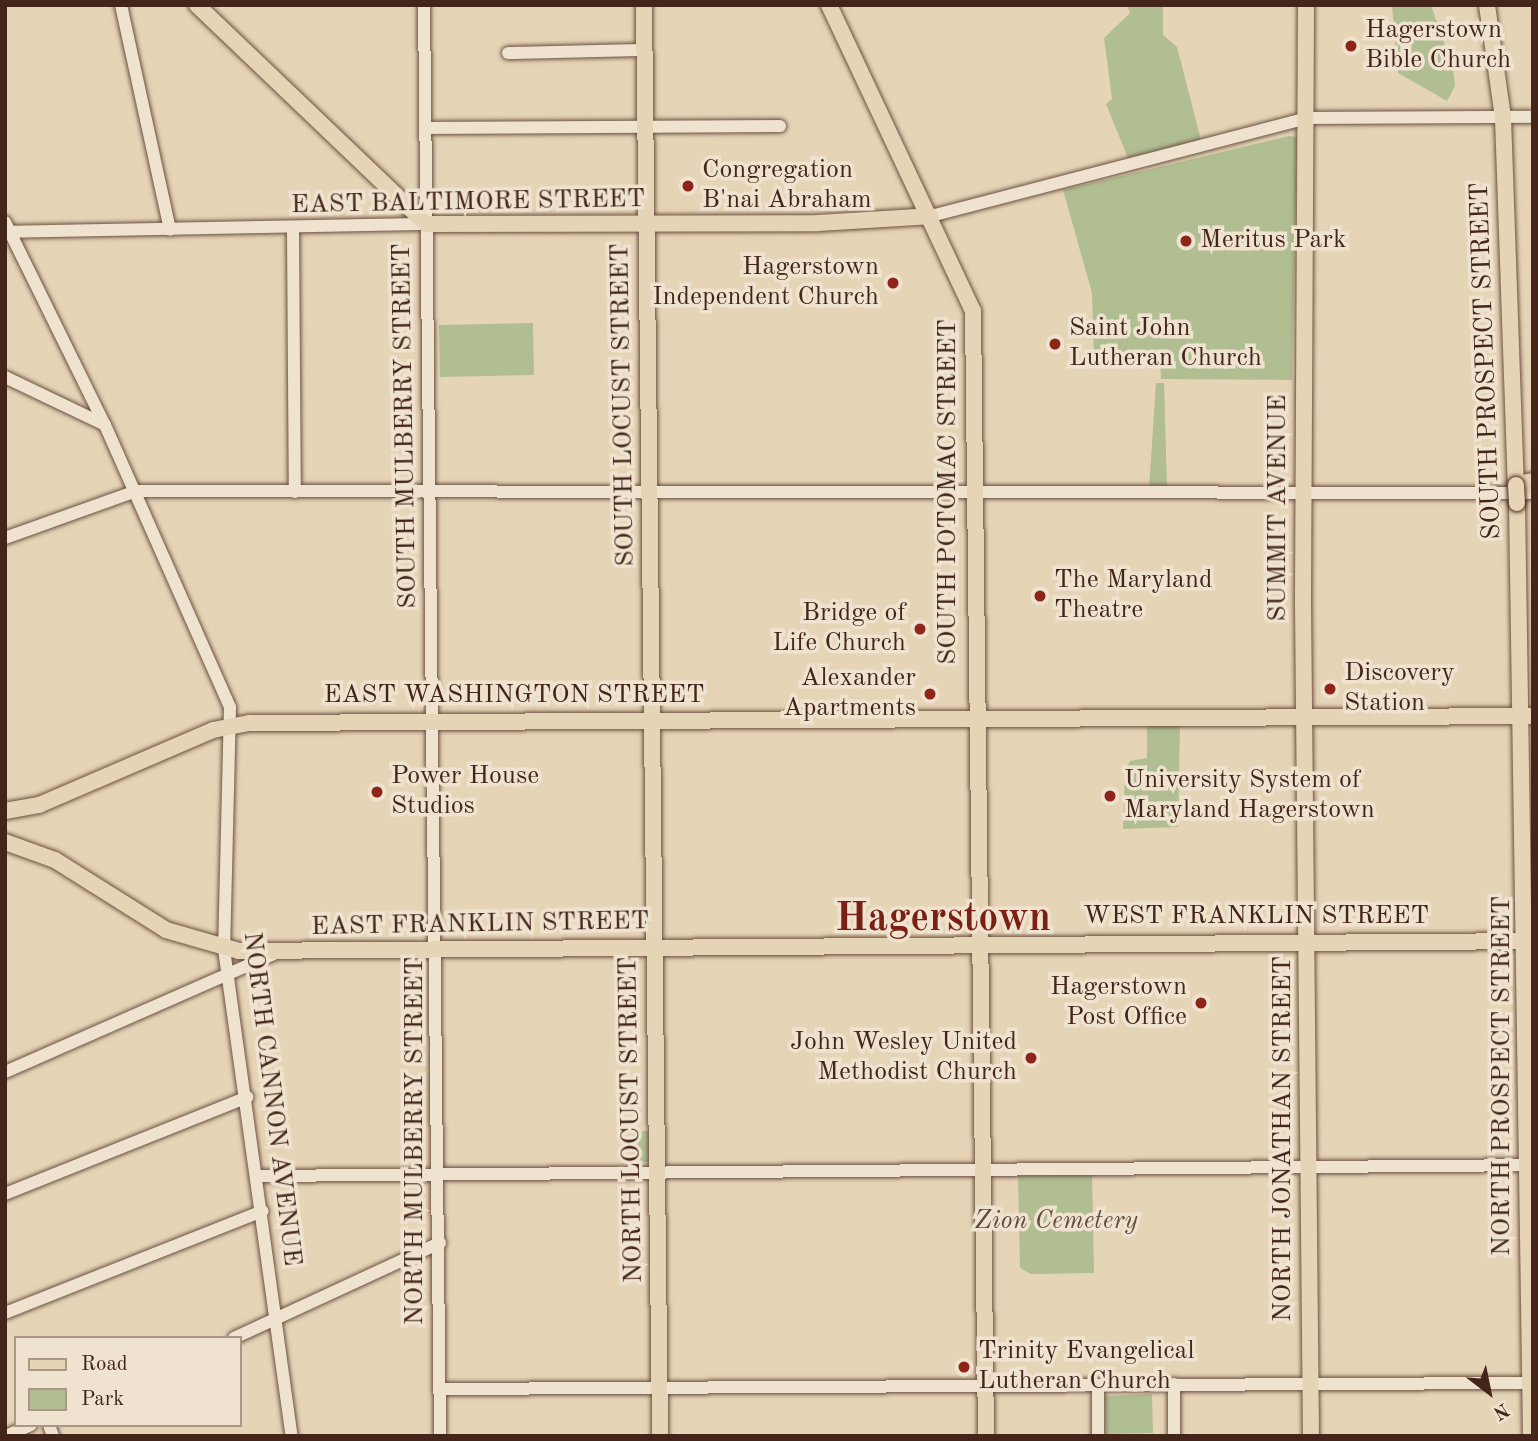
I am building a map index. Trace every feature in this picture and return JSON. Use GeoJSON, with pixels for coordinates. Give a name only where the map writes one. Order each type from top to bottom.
{"type":"FeatureCollection","features":[{"type":"Feature","properties":{"kind":"main road"},"geometry":{"type":"LineString","coordinates":[[197,5],[426,224]]}},
{"type":"Feature","properties":{"kind":"main road","name":"SOUTH LOCUST STREET"},"geometry":{"type":"LineString","coordinates":[[643,5],[652,720]]}},
{"type":"Feature","properties":{"kind":"main road","name":"SOUTH POTOMAC STREET"},"geometry":{"type":"LineString","coordinates":[[829,5],[932,216],[973,311],[986,1436]]}},
{"type":"Feature","properties":{"kind":"main road","name":"SUMMIT AVENUE"},"geometry":{"type":"LineString","coordinates":[[1304,717],[1306,5]]}},
{"type":"Feature","properties":{"kind":"main road","name":"SOUTH PROSPECT STREET"},"geometry":{"type":"LineString","coordinates":[[1487,5],[1503,118],[1525,491],[1528,716]]}},
{"type":"Feature","properties":{"kind":"main road","name":"EAST BALTIMORE STREET"},"geometry":{"type":"LineString","coordinates":[[426,224],[646,225],[932,216]]}},
{"type":"Feature","properties":{"kind":"main road","name":"EAST WASHINGTON STREET"},"geometry":{"type":"LineString","coordinates":[[5,811],[66,794],[231,725],[976,717],[1528,716]]}},
{"type":"Feature","properties":{"kind":"main road","name":"NORTH PROSPECT STREET"},"geometry":{"type":"LineString","coordinates":[[1528,716],[1531,1436]]}},
{"type":"Feature","properties":{"kind":"main road","name":"NORTH JONATHAN STREET"},"geometry":{"type":"LineString","coordinates":[[1304,717],[1311,1436]]}},
{"type":"Feature","properties":{"kind":"main road","name":"NORTH LOCUST STREET"},"geometry":{"type":"LineString","coordinates":[[652,720],[660,1436]]}},
{"type":"Feature","properties":{"kind":"main road"},"geometry":{"type":"LineString","coordinates":[[5,842],[55,860],[166,930],[224,949],[278,952]]}},
{"type":"Feature","properties":{"kind":"main road","name":"WEST FRANKLIN STREET"},"geometry":{"type":"LineString","coordinates":[[981,943],[1530,941]]}},
{"type":"Feature","properties":{"kind":"main road","name":"EAST FRANKLIN STREET"},"geometry":{"type":"LineString","coordinates":[[278,952],[981,943]]}},
{"type":"Feature","properties":{"kind":"street"},"geometry":{"type":"LineString","coordinates":[[121,5],[170,230]]}},
{"type":"Feature","properties":{"kind":"street","name":"SOUTH MULBERRY STREET"},"geometry":{"type":"LineString","coordinates":[[424,5],[427,493],[433,721]]}},
{"type":"Feature","properties":{"kind":"street"},"geometry":{"type":"LineString","coordinates":[[508,53],[645,50]]}},
{"type":"Feature","properties":{"kind":"street"},"geometry":{"type":"LineString","coordinates":[[932,216],[1307,118],[1533,117]]}},
{"type":"Feature","properties":{"kind":"street"},"geometry":{"type":"LineString","coordinates":[[426,128],[780,126]]}},
{"type":"Feature","properties":{"kind":"street","name":"EAST BALTIMORE STREET"},"geometry":{"type":"LineString","coordinates":[[7,228],[293,231],[426,224]]}},
{"type":"Feature","properties":{"kind":"street"},"geometry":{"type":"LineString","coordinates":[[7,228],[136,491],[200,634],[231,725]]}},
{"type":"Feature","properties":{"kind":"street"},"geometry":{"type":"LineString","coordinates":[[293,231],[295,492]]}},
{"type":"Feature","properties":{"kind":"street"},"geometry":{"type":"LineString","coordinates":[[5,377],[105,425]]}},
{"type":"Feature","properties":{"kind":"street"},"geometry":{"type":"LineString","coordinates":[[5,538],[136,491],[427,493],[649,490],[975,495],[1525,491]]}},
{"type":"Feature","properties":{"kind":"street","name":"NORTH MULBERRY STREET"},"geometry":{"type":"LineString","coordinates":[[433,721],[440,1436]]}},
{"type":"Feature","properties":{"kind":"street","name":"NORTH CANNON AVENUE"},"geometry":{"type":"LineString","coordinates":[[231,725],[224,949],[247,1097],[292,1436]]}},
{"type":"Feature","properties":{"kind":"street","name":"EAST FRANKLIN STREET"},"geometry":{"type":"LineString","coordinates":[[5,1072],[229,979],[278,952]]}},
{"type":"Feature","properties":{"kind":"street"},"geometry":{"type":"LineString","coordinates":[[5,1194],[247,1097]]}},
{"type":"Feature","properties":{"kind":"street"},"geometry":{"type":"LineString","coordinates":[[258,1176],[983,1167],[1530,1166]]}},
{"type":"Feature","properties":{"kind":"street"},"geometry":{"type":"LineString","coordinates":[[5,1313],[262,1211]]}},
{"type":"Feature","properties":{"kind":"street"},"geometry":{"type":"LineString","coordinates":[[239,1336],[275,1323],[440,1243]]}},
{"type":"Feature","properties":{"kind":"street"},"geometry":{"type":"LineString","coordinates":[[440,1389],[659,1391],[986,1385],[1531,1383]]}},
{"type":"Feature","properties":{"kind":"street"},"geometry":{"type":"LineString","coordinates":[[1174,1384],[1174,1436]]}},
{"type":"Feature","properties":{"kind":"street"},"geometry":{"type":"LineString","coordinates":[[1098,1386],[1098,1436]]}},
{"type":"Feature","properties":{"kind":"street"},"geometry":{"type":"LineString","coordinates":[[6,1436],[26,1427]]}},
{"type":"Feature","properties":{"kind":"green space"},"geometry":{"type":"Polygon","coordinates":[[[1127,5],[1163,5],[1163,35],[1177,47],[1201,140],[1128,158],[1106,104],[1112,99],[1104,38],[1130,13],[1127,5]]]}},
{"type":"Feature","properties":{"kind":"green space"},"geometry":{"type":"Polygon","coordinates":[[[1392,5],[1431,5],[1453,69],[1455,86],[1447,101],[1398,73],[1392,5]]]}},
{"type":"Feature","properties":{"kind":"green space","name":"Meritus Park"},"geometry":{"type":"Polygon","coordinates":[[[1289,136],[1297,137],[1292,380],[1161,379],[1160,355],[1094,357],[1092,293],[1063,190],[1289,136]]]}},
{"type":"Feature","properties":{"kind":"green space"},"geometry":{"type":"Polygon","coordinates":[[[533,323],[534,375],[440,377],[439,325],[533,323]]]}},
{"type":"Feature","properties":{"kind":"green space"},"geometry":{"type":"Polygon","coordinates":[[[1156,383],[1164,383],[1167,489],[1149,489],[1156,383]]]}},
{"type":"Feature","properties":{"kind":"green space"},"geometry":{"type":"Polygon","coordinates":[[[1147,726],[1180,726],[1178,827],[1123,829],[1125,771],[1130,761],[1147,758],[1147,726]]]}},
{"type":"Feature","properties":{"kind":"green space"},"geometry":{"type":"Polygon","coordinates":[[[633,1131],[650,1131],[650,1162],[633,1163],[633,1131]]]}},
{"type":"Feature","properties":{"kind":"green space","name":"Zion Cemetery"},"geometry":{"type":"Polygon","coordinates":[[[1092,1175],[1094,1273],[1031,1274],[1020,1268],[1018,1176],[1092,1175]]]}},
{"type":"Feature","properties":{"kind":"green space"},"geometry":{"type":"Polygon","coordinates":[[[1152,1394],[1153,1433],[1106,1434],[1105,1396],[1152,1394]]]}},
{"type":"Feature","properties":{"kind":"place","name":"Hagerstown Bible Church"},"geometry":{"type":"Point","coordinates":[1351,46]}},
{"type":"Feature","properties":{"kind":"place","name":"Congregation B'nai Abraham"},"geometry":{"type":"Point","coordinates":[688,186]}},
{"type":"Feature","properties":{"kind":"place","name":"Meritus Park"},"geometry":{"type":"Point","coordinates":[1186,241]}},
{"type":"Feature","properties":{"kind":"place","name":"Hagerstown Independent Church"},"geometry":{"type":"Point","coordinates":[893,283]}},
{"type":"Feature","properties":{"kind":"place","name":"Saint John Lutheran Church"},"geometry":{"type":"Point","coordinates":[1055,344]}},
{"type":"Feature","properties":{"kind":"place","name":"The Maryland Theatre"},"geometry":{"type":"Point","coordinates":[1040,596]}},
{"type":"Feature","properties":{"kind":"place","name":"Bridge of Life Church"},"geometry":{"type":"Point","coordinates":[920,629]}},
{"type":"Feature","properties":{"kind":"place","name":"Discovery Station"},"geometry":{"type":"Point","coordinates":[1330,689]}},
{"type":"Feature","properties":{"kind":"place","name":"Alexander Apartments"},"geometry":{"type":"Point","coordinates":[930,694]}},
{"type":"Feature","properties":{"kind":"place","name":"Power House Studios"},"geometry":{"type":"Point","coordinates":[377,792]}},
{"type":"Feature","properties":{"kind":"place","name":"University System of Maryland Hagerstown"},"geometry":{"type":"Point","coordinates":[1110,796]}},
{"type":"Feature","properties":{"kind":"place","name":"Hagerstown Post Office"},"geometry":{"type":"Point","coordinates":[1201,1003]}},
{"type":"Feature","properties":{"kind":"place","name":"John Wesley United Methodist Church"},"geometry":{"type":"Point","coordinates":[1031,1058]}},
{"type":"Feature","properties":{"kind":"place","name":"Trinity Evangelical Lutheran Church"},"geometry":{"type":"Point","coordinates":[964,1367]}},
{"type":"Feature","properties":{"kind":"district","name":"Hagerstown"},"geometry":{"type":"Point","coordinates":[943,920]}}]}
